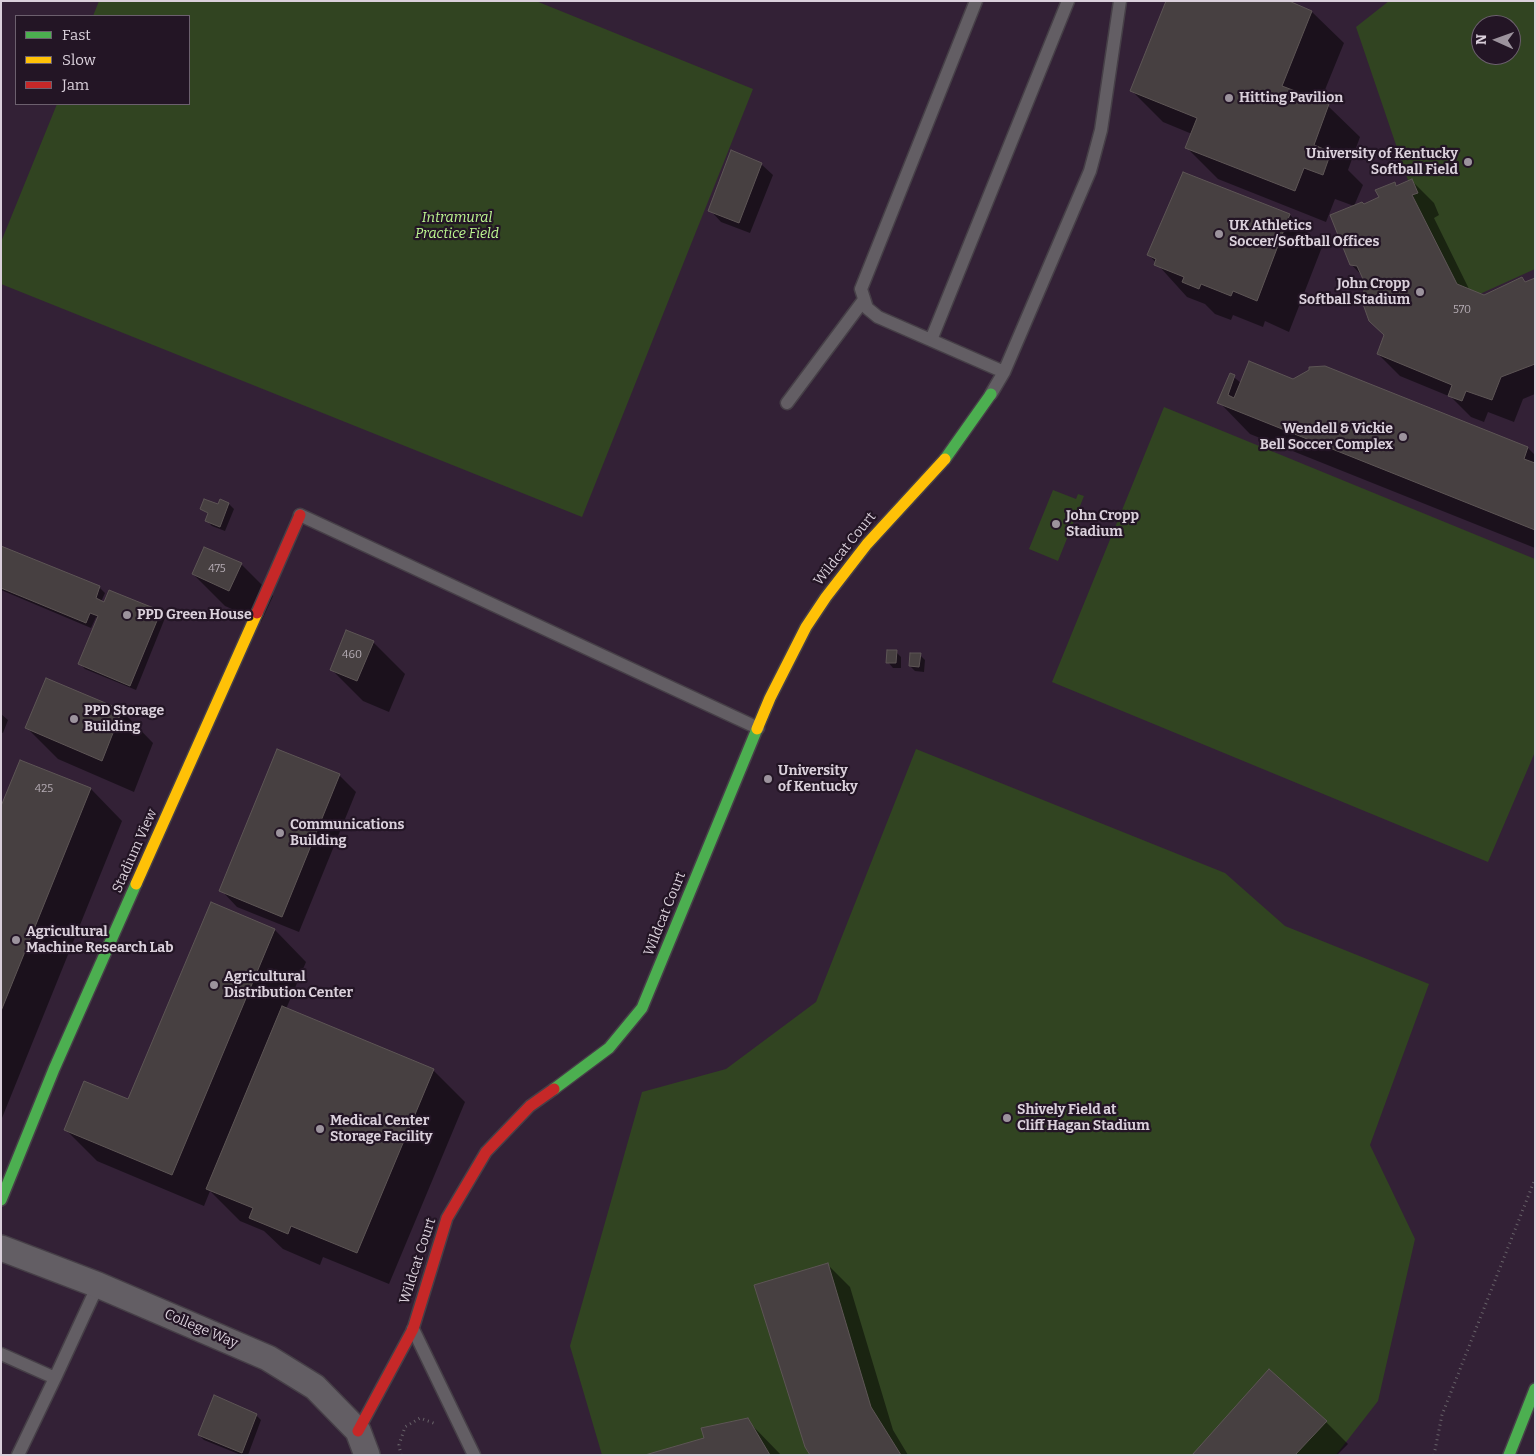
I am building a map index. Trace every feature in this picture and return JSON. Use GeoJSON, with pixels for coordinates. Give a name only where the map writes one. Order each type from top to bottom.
{"type":"FeatureCollection","features":[{"type":"Feature","properties":{"kind":"street","name":"Wildcat Court"},"geometry":{"type":"LineString","coordinates":[[360,1447],[412,1329],[447,1218],[486,1152],[530,1106],[609,1048],[642,1008],[758,728],[806,627],[826,597],[867,544],[952,451],[991,394]]}},
{"type":"Feature","properties":{"kind":"street","name":"Stadium View"},"geometry":{"type":"LineString","coordinates":[[1,1200],[54,1069],[300,515]]}},
{"type":"Feature","properties":{"kind":"street","name":"College Way"},"geometry":{"type":"LineString","coordinates":[[1,1248],[98,1285],[268,1358],[315,1387],[360,1447]]}},
{"type":"Feature","properties":{"kind":"street"},"geometry":{"type":"LineString","coordinates":[[1509,1455],[1535,1389]]}},
{"type":"Feature","properties":{"kind":"lane"},"geometry":{"type":"LineString","coordinates":[[976,1],[861,289],[863,301],[867,308],[878,317],[1004,372]]}},
{"type":"Feature","properties":{"kind":"lane"},"geometry":{"type":"LineString","coordinates":[[931,340],[1068,1]]}},
{"type":"Feature","properties":{"kind":"lane"},"geometry":{"type":"LineString","coordinates":[[991,394],[1004,372],[1090,170],[1101,130],[1120,1]]}},
{"type":"Feature","properties":{"kind":"lane"},"geometry":{"type":"LineString","coordinates":[[787,403],[863,301]]}},
{"type":"Feature","properties":{"kind":"lane"},"geometry":{"type":"LineString","coordinates":[[300,515],[758,728]]}},
{"type":"Feature","properties":{"kind":"lane"},"geometry":{"type":"LineString","coordinates":[[18,1455],[98,1285]]}},
{"type":"Feature","properties":{"kind":"lane"},"geometry":{"type":"LineString","coordinates":[[412,1329],[474,1455]]}},
{"type":"Feature","properties":{"kind":"lane"},"geometry":{"type":"LineString","coordinates":[[1,1354],[55,1378]]}},
{"type":"Feature","properties":{"kind":"path"},"geometry":{"type":"LineString","coordinates":[[1434,1455],[1442,1415],[1535,1179]]}},
{"type":"Feature","properties":{"kind":"path"},"geometry":{"type":"LineString","coordinates":[[401,1455],[399,1446],[405,1427],[420,1418],[438,1425]]}},
{"type":"Feature","properties":{"kind":"shaded area","name":"University of Kentucky"},"geometry":{"type":"Polygon","coordinates":[[[1,1],[1535,1],[1535,1455],[1,1455],[1,1]]]}},
{"type":"Feature","properties":{"kind":"green space","name":"Intramural Practice Field"},"geometry":{"type":"Polygon","coordinates":[[[99,1],[536,1],[753,89],[582,517],[1,284],[1,242],[57,105],[190,105],[190,15],[93,15],[99,1]]]}},
{"type":"Feature","properties":{"kind":"green space","name":"University of Kentucky Softball Field"},"geometry":{"type":"Polygon","coordinates":[[[1389,1],[1535,1],[1535,269],[1451,307],[1356,27],[1389,1]]]}},
{"type":"Feature","properties":{"kind":"green space"},"geometry":{"type":"Polygon","coordinates":[[[1164,407],[1535,559],[1535,752],[1488,862],[1052,682],[1164,407]]]}},
{"type":"Feature","properties":{"kind":"green space","name":"John Cropp Stadium"},"geometry":{"type":"Polygon","coordinates":[[[1053,490],[1076,499],[1078,494],[1084,496],[1058,561],[1029,549],[1053,490]]]}},
{"type":"Feature","properties":{"kind":"green space","name":"Shively Field at Cliff Hagan Stadium"},"geometry":{"type":"Polygon","coordinates":[[[916,749],[1225,873],[1285,926],[1429,984],[1370,1145],[1415,1239],[1378,1401],[1336,1455],[602,1455],[570,1346],[642,1092],[726,1069],[816,1002],[916,749]]]}},
{"type":"Feature","properties":{"kind":"building","name":"Hitting Pavilion"},"geometry":{"type":"Polygon","coordinates":[[[1166,1],[1289,1],[1312,11],[1282,86],[1329,104],[1314,145],[1331,152],[1323,175],[1304,168],[1295,191],[1185,148],[1197,118],[1130,91],[1166,1]]]}},
{"type":"Feature","properties":{"kind":"building"},"geometry":{"type":"Polygon","coordinates":[[[731,150],[762,163],[739,223],[708,211],[731,150]]]}},
{"type":"Feature","properties":{"kind":"building","name":"UK Athletics Soccer/Softball Offices"},"geometry":{"type":"Polygon","coordinates":[[[1183,172],[1290,214],[1257,301],[1233,291],[1231,296],[1201,284],[1199,289],[1182,282],[1184,277],[1154,265],[1156,259],[1147,255],[1183,172]]]}},
{"type":"Feature","properties":{"kind":"building","name":"John Cropp Softball Stadium"},"geometry":{"type":"Polygon","coordinates":[[[1412,179],[1418,193],[1412,195],[1457,284],[1484,295],[1522,277],[1525,282],[1535,278],[1535,364],[1501,377],[1492,400],[1466,391],[1462,401],[1448,396],[1452,385],[1377,354],[1384,335],[1369,321],[1363,304],[1364,289],[1367,288],[1357,266],[1350,265],[1330,215],[1379,197],[1375,190],[1395,182],[1396,186],[1412,179]]]}},
{"type":"Feature","properties":{"kind":"building","name":"Wendell & Vickie Bell Soccer Complex"},"geometry":{"type":"Polygon","coordinates":[[[1249,361],[1293,379],[1309,370],[1309,367],[1325,366],[1528,447],[1524,459],[1535,463],[1535,530],[1217,403],[1230,373],[1235,375],[1228,395],[1234,398],[1249,361]]]}},
{"type":"Feature","properties":{"kind":"building"},"geometry":{"type":"Polygon","coordinates":[[[204,499],[218,504],[220,499],[229,503],[220,527],[205,521],[208,513],[200,509],[204,499]]]}},
{"type":"Feature","properties":{"kind":"building","name":"PPD Green House"},"geometry":{"type":"Polygon","coordinates":[[[1,546],[100,586],[96,598],[104,602],[109,590],[161,611],[130,686],[78,664],[98,616],[90,613],[86,623],[1,588],[1,546]]]}},
{"type":"Feature","properties":{"kind":"building"},"geometry":{"type":"Polygon","coordinates":[[[204,547],[242,563],[229,591],[192,574],[204,547]]]}},
{"type":"Feature","properties":{"kind":"building"},"geometry":{"type":"Polygon","coordinates":[[[346,630],[374,641],[357,681],[330,670],[346,630]]]}},
{"type":"Feature","properties":{"kind":"building"},"geometry":{"type":"Polygon","coordinates":[[[887,650],[897,650],[896,663],[886,663],[887,650]]]}},
{"type":"Feature","properties":{"kind":"building"},"geometry":{"type":"Polygon","coordinates":[[[910,653],[921,653],[919,667],[909,666],[910,653]]]}},
{"type":"Feature","properties":{"kind":"building","name":"PPD Storage Building"},"geometry":{"type":"Polygon","coordinates":[[[46,678],[122,710],[102,761],[25,728],[46,678]]]}},
{"type":"Feature","properties":{"kind":"building","name":"Communications Building"},"geometry":{"type":"Polygon","coordinates":[[[277,749],[340,774],[282,917],[219,891],[277,749]]]}},
{"type":"Feature","properties":{"kind":"building","name":"Agricultural Machine Research Lab"},"geometry":{"type":"Polygon","coordinates":[[[20,760],[91,788],[1,1011],[1,806],[20,760]]]}},
{"type":"Feature","properties":{"kind":"building","name":"Agricultural Distribution Center"},"geometry":{"type":"Polygon","coordinates":[[[211,902],[275,929],[172,1175],[64,1130],[84,1081],[128,1099],[211,902]]]}},
{"type":"Feature","properties":{"kind":"building","name":"Medical Center Storage Facility"},"geometry":{"type":"Polygon","coordinates":[[[282,1006],[434,1069],[357,1253],[291,1226],[288,1234],[249,1218],[253,1208],[206,1189],[282,1006]]]}},
{"type":"Feature","properties":{"kind":"building"},"geometry":{"type":"Polygon","coordinates":[[[828,1263],[871,1407],[901,1455],[810,1455],[805,1447],[754,1285],[828,1263]]]}},
{"type":"Feature","properties":{"kind":"building"},"geometry":{"type":"Polygon","coordinates":[[[1269,1369],[1327,1421],[1295,1455],[1192,1455],[1269,1369]]]}},
{"type":"Feature","properties":{"kind":"building"},"geometry":{"type":"Polygon","coordinates":[[[214,1395],[257,1414],[242,1453],[198,1435],[214,1395]]]}},
{"type":"Feature","properties":{"kind":"building"},"geometry":{"type":"Polygon","coordinates":[[[748,1418],[770,1455],[645,1455],[704,1438],[701,1428],[748,1418]]]}},
{"type":"Feature","properties":{"kind":"traffic: fast"},"geometry":{"type":"LineString","coordinates":[[945,459],[991,394]]}},
{"type":"Feature","properties":{"kind":"traffic: fast"},"geometry":{"type":"LineString","coordinates":[[554,1089],[609,1048],[642,1008],[757,729]]}},
{"type":"Feature","properties":{"kind":"traffic: fast"},"geometry":{"type":"LineString","coordinates":[[1,1200],[54,1069],[136,884]]}},
{"type":"Feature","properties":{"kind":"traffic: fast"},"geometry":{"type":"LineString","coordinates":[[1509,1455],[1535,1389]]}},
{"type":"Feature","properties":{"kind":"traffic: slow"},"geometry":{"type":"LineString","coordinates":[[757,729],[770,698],[806,627],[826,597],[867,544],[945,459]]}},
{"type":"Feature","properties":{"kind":"traffic: slow"},"geometry":{"type":"LineString","coordinates":[[136,884],[257,613]]}},
{"type":"Feature","properties":{"kind":"traffic: jam"},"geometry":{"type":"LineString","coordinates":[[257,613],[300,515]]}},
{"type":"Feature","properties":{"kind":"traffic: jam"},"geometry":{"type":"LineString","coordinates":[[358,1431],[413,1329],[447,1218],[486,1152],[530,1106],[554,1089]]}},
{"type":"Feature","properties":{"kind":"place","name":"Hitting Pavilion"},"geometry":{"type":"Point","coordinates":[1229,98]}},
{"type":"Feature","properties":{"kind":"place","name":"University of Kentucky Softball Field"},"geometry":{"type":"Point","coordinates":[1468,162]}},
{"type":"Feature","properties":{"kind":"place","name":"UK Athletics Soccer/Softball Offices"},"geometry":{"type":"Point","coordinates":[1219,234]}},
{"type":"Feature","properties":{"kind":"place","name":"John Cropp Softball Stadium"},"geometry":{"type":"Point","coordinates":[1420,292]}},
{"type":"Feature","properties":{"kind":"place","name":"Wendell & Vickie Bell Soccer Complex"},"geometry":{"type":"Point","coordinates":[1403,437]}},
{"type":"Feature","properties":{"kind":"place","name":"John Cropp Stadium"},"geometry":{"type":"Point","coordinates":[1056,524]}},
{"type":"Feature","properties":{"kind":"place","name":"PPD Green House"},"geometry":{"type":"Point","coordinates":[127,615]}},
{"type":"Feature","properties":{"kind":"place","name":"PPD Storage Building"},"geometry":{"type":"Point","coordinates":[74,719]}},
{"type":"Feature","properties":{"kind":"place","name":"University of Kentucky"},"geometry":{"type":"Point","coordinates":[768,779]}},
{"type":"Feature","properties":{"kind":"place","name":"Communications Building"},"geometry":{"type":"Point","coordinates":[280,833]}},
{"type":"Feature","properties":{"kind":"place","name":"Agricultural Machine Research Lab"},"geometry":{"type":"Point","coordinates":[16,940]}},
{"type":"Feature","properties":{"kind":"place","name":"Agricultural Distribution Center"},"geometry":{"type":"Point","coordinates":[214,985]}},
{"type":"Feature","properties":{"kind":"place","name":"Shively Field at Cliff Hagan Stadium"},"geometry":{"type":"Point","coordinates":[1007,1118]}},
{"type":"Feature","properties":{"kind":"place","name":"Medical Center Storage Facility"},"geometry":{"type":"Point","coordinates":[320,1129]}}]}
